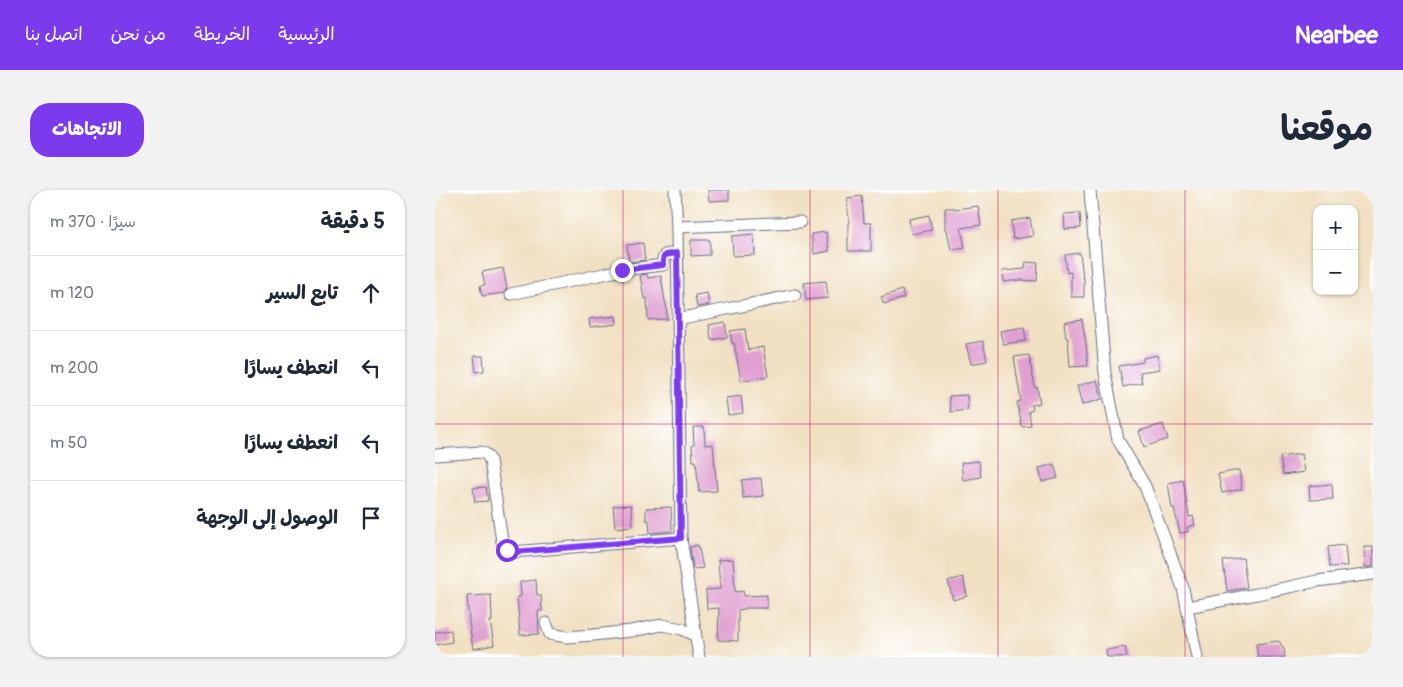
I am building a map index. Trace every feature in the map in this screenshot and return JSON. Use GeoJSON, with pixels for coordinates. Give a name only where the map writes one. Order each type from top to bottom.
{"type":"FeatureCollection","features":[{"type":"Feature","properties":{"kind":"street"},"geometry":{"type":"LineString","coordinates":[[675,190],[681,538],[699,657]]}},
{"type":"Feature","properties":{"kind":"street"},"geometry":{"type":"LineString","coordinates":[[1090,190],[1105,374],[1118,440],[1145,486],[1183,588],[1197,657]]}},
{"type":"Feature","properties":{"kind":"street"},"geometry":{"type":"LineString","coordinates":[[677,227],[800,222]]}},
{"type":"Feature","properties":{"kind":"street"},"geometry":{"type":"LineString","coordinates":[[511,294],[622,270],[663,265],[665,255],[677,253]]}},
{"type":"Feature","properties":{"kind":"street"},"geometry":{"type":"LineString","coordinates":[[678,319],[795,295]]}},
{"type":"Feature","properties":{"kind":"street"},"geometry":{"type":"LineString","coordinates":[[435,455],[480,452],[487,455],[490,460],[502,541],[507,550],[513,552],[681,538]]}},
{"type":"Feature","properties":{"kind":"street"},"geometry":{"type":"LineString","coordinates":[[1187,607],[1317,582],[1373,574]]}},
{"type":"Feature","properties":{"kind":"street"},"geometry":{"type":"LineString","coordinates":[[546,623],[550,634],[567,638],[631,631],[661,625],[682,629],[695,635]]}},
{"type":"Feature","properties":{"kind":"building"},"geometry":{"type":"Polygon","coordinates":[[[708,190],[729,190],[729,200],[709,201],[708,190]]]}},
{"type":"Feature","properties":{"kind":"building"},"geometry":{"type":"Polygon","coordinates":[[[862,196],[864,223],[871,223],[871,251],[848,251],[849,223],[847,198],[862,196]]]}},
{"type":"Feature","properties":{"kind":"building"},"geometry":{"type":"Polygon","coordinates":[[[978,206],[981,225],[961,228],[965,248],[951,250],[947,230],[945,230],[945,208],[955,209],[978,206]]]}},
{"type":"Feature","properties":{"kind":"building"},"geometry":{"type":"Polygon","coordinates":[[[1080,213],[1081,228],[1065,229],[1064,214],[1080,213]]]}},
{"type":"Feature","properties":{"kind":"building"},"geometry":{"type":"Polygon","coordinates":[[[929,215],[932,230],[911,234],[909,219],[929,215]]]}},
{"type":"Feature","properties":{"kind":"building"},"geometry":{"type":"Polygon","coordinates":[[[1030,218],[1033,236],[1013,239],[1011,221],[1030,218]]]}},
{"type":"Feature","properties":{"kind":"building"},"geometry":{"type":"Polygon","coordinates":[[[826,232],[829,251],[814,254],[811,234],[826,232]]]}},
{"type":"Feature","properties":{"kind":"building"},"geometry":{"type":"Polygon","coordinates":[[[754,234],[755,255],[733,256],[732,236],[754,234]]]}},
{"type":"Feature","properties":{"kind":"building"},"geometry":{"type":"Polygon","coordinates":[[[691,240],[710,240],[710,255],[691,256],[691,240]]]}},
{"type":"Feature","properties":{"kind":"building"},"geometry":{"type":"Polygon","coordinates":[[[643,243],[645,260],[629,262],[627,245],[643,243]]]}},
{"type":"Feature","properties":{"kind":"building"},"geometry":{"type":"Polygon","coordinates":[[[1080,253],[1084,278],[1084,297],[1071,297],[1071,272],[1067,273],[1065,255],[1080,253]]]}},
{"type":"Feature","properties":{"kind":"building"},"geometry":{"type":"Polygon","coordinates":[[[1026,262],[1038,263],[1037,281],[1003,282],[1002,271],[1025,269],[1026,262]]]}},
{"type":"Feature","properties":{"kind":"building"},"geometry":{"type":"Polygon","coordinates":[[[503,268],[507,288],[504,293],[482,296],[480,286],[485,285],[482,272],[503,268]]]}},
{"type":"Feature","properties":{"kind":"building"},"geometry":{"type":"Polygon","coordinates":[[[647,274],[648,278],[661,276],[667,319],[648,320],[647,298],[644,299],[640,275],[647,274]]]}},
{"type":"Feature","properties":{"kind":"building"},"geometry":{"type":"Polygon","coordinates":[[[826,281],[828,298],[806,300],[804,283],[826,281]]]}},
{"type":"Feature","properties":{"kind":"building"},"geometry":{"type":"Polygon","coordinates":[[[902,290],[904,298],[884,304],[881,297],[902,290]]]}},
{"type":"Feature","properties":{"kind":"building"},"geometry":{"type":"Polygon","coordinates":[[[707,293],[709,305],[697,307],[695,295],[707,293]]]}},
{"type":"Feature","properties":{"kind":"building"},"geometry":{"type":"Polygon","coordinates":[[[616,316],[617,324],[590,327],[589,319],[616,316]]]}},
{"type":"Feature","properties":{"kind":"building"},"geometry":{"type":"Polygon","coordinates":[[[1082,319],[1088,366],[1070,367],[1068,338],[1066,338],[1064,322],[1082,319]]]}},
{"type":"Feature","properties":{"kind":"building"},"geometry":{"type":"Polygon","coordinates":[[[725,322],[727,337],[711,340],[709,325],[725,322]]]}},
{"type":"Feature","properties":{"kind":"building"},"geometry":{"type":"Polygon","coordinates":[[[1024,327],[1026,341],[1003,344],[1000,331],[1024,327]]]}},
{"type":"Feature","properties":{"kind":"building"},"geometry":{"type":"Polygon","coordinates":[[[745,329],[748,350],[763,347],[768,376],[741,381],[730,331],[745,329]]]}},
{"type":"Feature","properties":{"kind":"building"},"geometry":{"type":"Polygon","coordinates":[[[983,341],[987,361],[971,364],[966,344],[983,341]]]}},
{"type":"Feature","properties":{"kind":"building"},"geometry":{"type":"Polygon","coordinates":[[[1029,355],[1035,388],[1037,387],[1040,403],[1032,405],[1033,410],[1029,411],[1031,426],[1022,427],[1017,402],[1021,401],[1014,357],[1029,355]]]}},
{"type":"Feature","properties":{"kind":"building"},"geometry":{"type":"Polygon","coordinates":[[[1157,355],[1160,369],[1140,372],[1142,383],[1123,387],[1119,366],[1143,362],[1143,358],[1157,355]]]}},
{"type":"Feature","properties":{"kind":"building"},"geometry":{"type":"Polygon","coordinates":[[[474,356],[483,356],[484,371],[476,372],[474,356]]]}},
{"type":"Feature","properties":{"kind":"building"},"geometry":{"type":"Polygon","coordinates":[[[1097,380],[1102,399],[1082,405],[1077,386],[1097,380]]]}},
{"type":"Feature","properties":{"kind":"building"},"geometry":{"type":"Polygon","coordinates":[[[967,395],[968,410],[951,412],[949,396],[967,395]]]}},
{"type":"Feature","properties":{"kind":"building"},"geometry":{"type":"Polygon","coordinates":[[[741,396],[743,413],[728,415],[726,398],[741,396]]]}},
{"type":"Feature","properties":{"kind":"building"},"geometry":{"type":"Polygon","coordinates":[[[1163,424],[1168,439],[1144,447],[1139,431],[1163,424]]]}},
{"type":"Feature","properties":{"kind":"building"},"geometry":{"type":"Polygon","coordinates":[[[693,427],[704,427],[705,445],[713,444],[717,491],[699,492],[696,461],[693,461],[693,427]]]}},
{"type":"Feature","properties":{"kind":"building"},"geometry":{"type":"Polygon","coordinates":[[[1301,454],[1304,472],[1283,475],[1280,457],[1301,454]]]}},
{"type":"Feature","properties":{"kind":"building"},"geometry":{"type":"Polygon","coordinates":[[[979,461],[981,477],[963,480],[961,463],[979,461]]]}},
{"type":"Feature","properties":{"kind":"building"},"geometry":{"type":"Polygon","coordinates":[[[1054,464],[1058,478],[1042,482],[1039,468],[1054,464]]]}},
{"type":"Feature","properties":{"kind":"building"},"geometry":{"type":"Polygon","coordinates":[[[1239,470],[1242,489],[1222,493],[1218,474],[1239,470]]]}},
{"type":"Feature","properties":{"kind":"building"},"geometry":{"type":"Polygon","coordinates":[[[761,478],[763,496],[743,498],[742,480],[761,478]]]}},
{"type":"Feature","properties":{"kind":"building"},"geometry":{"type":"Polygon","coordinates":[[[1183,480],[1189,517],[1193,516],[1195,525],[1187,527],[1188,532],[1180,533],[1174,508],[1172,508],[1168,483],[1183,480]]]}},
{"type":"Feature","properties":{"kind":"building"},"geometry":{"type":"Polygon","coordinates":[[[1332,484],[1333,499],[1310,500],[1309,486],[1332,484]]]}},
{"type":"Feature","properties":{"kind":"building"},"geometry":{"type":"Polygon","coordinates":[[[486,487],[488,501],[475,502],[473,488],[486,487]]]}},
{"type":"Feature","properties":{"kind":"building"},"geometry":{"type":"Polygon","coordinates":[[[631,505],[633,526],[615,528],[613,506],[631,505]]]}},
{"type":"Feature","properties":{"kind":"building"},"geometry":{"type":"Polygon","coordinates":[[[671,507],[672,531],[650,533],[649,520],[646,520],[646,508],[671,507]]]}},
{"type":"Feature","properties":{"kind":"building"},"geometry":{"type":"Polygon","coordinates":[[[698,545],[703,568],[693,569],[690,547],[698,545]]]}},
{"type":"Feature","properties":{"kind":"building"},"geometry":{"type":"Polygon","coordinates":[[[1345,545],[1347,566],[1330,567],[1328,547],[1345,545]]]}},
{"type":"Feature","properties":{"kind":"building"},"geometry":{"type":"Polygon","coordinates":[[[1364,547],[1373,547],[1373,567],[1365,567],[1364,547]]]}},
{"type":"Feature","properties":{"kind":"building"},"geometry":{"type":"Polygon","coordinates":[[[1243,558],[1247,588],[1227,591],[1223,561],[1243,558]]]}},
{"type":"Feature","properties":{"kind":"building"},"geometry":{"type":"Polygon","coordinates":[[[733,559],[735,592],[743,591],[744,596],[767,595],[767,608],[745,608],[738,610],[738,641],[718,640],[719,608],[707,609],[706,590],[720,589],[718,560],[733,559]]]}},
{"type":"Feature","properties":{"kind":"building"},"geometry":{"type":"Polygon","coordinates":[[[963,577],[967,596],[953,600],[948,581],[963,577]]]}},
{"type":"Feature","properties":{"kind":"building"},"geometry":{"type":"Polygon","coordinates":[[[536,580],[537,595],[541,595],[542,611],[538,611],[539,634],[520,635],[517,597],[521,596],[520,582],[536,580]]]}},
{"type":"Feature","properties":{"kind":"building"},"geometry":{"type":"Polygon","coordinates":[[[491,595],[492,621],[490,621],[494,645],[473,649],[467,596],[491,595]]]}},
{"type":"Feature","properties":{"kind":"building"},"geometry":{"type":"Polygon","coordinates":[[[451,630],[452,642],[435,645],[435,632],[451,630]]]}},
{"type":"Feature","properties":{"kind":"building"},"geometry":{"type":"Polygon","coordinates":[[[1279,641],[1284,649],[1285,657],[1258,657],[1256,644],[1279,641]]]}},
{"type":"Feature","properties":{"kind":"building"},"geometry":{"type":"Polygon","coordinates":[[[1125,647],[1127,657],[1107,657],[1106,650],[1125,647]]]}},
{"type":"Feature","properties":{"kind":"route"},"geometry":{"type":"LineString","coordinates":[[507,550],[513,552],[681,538],[677,253],[665,255],[663,265],[622,270]]}}]}
